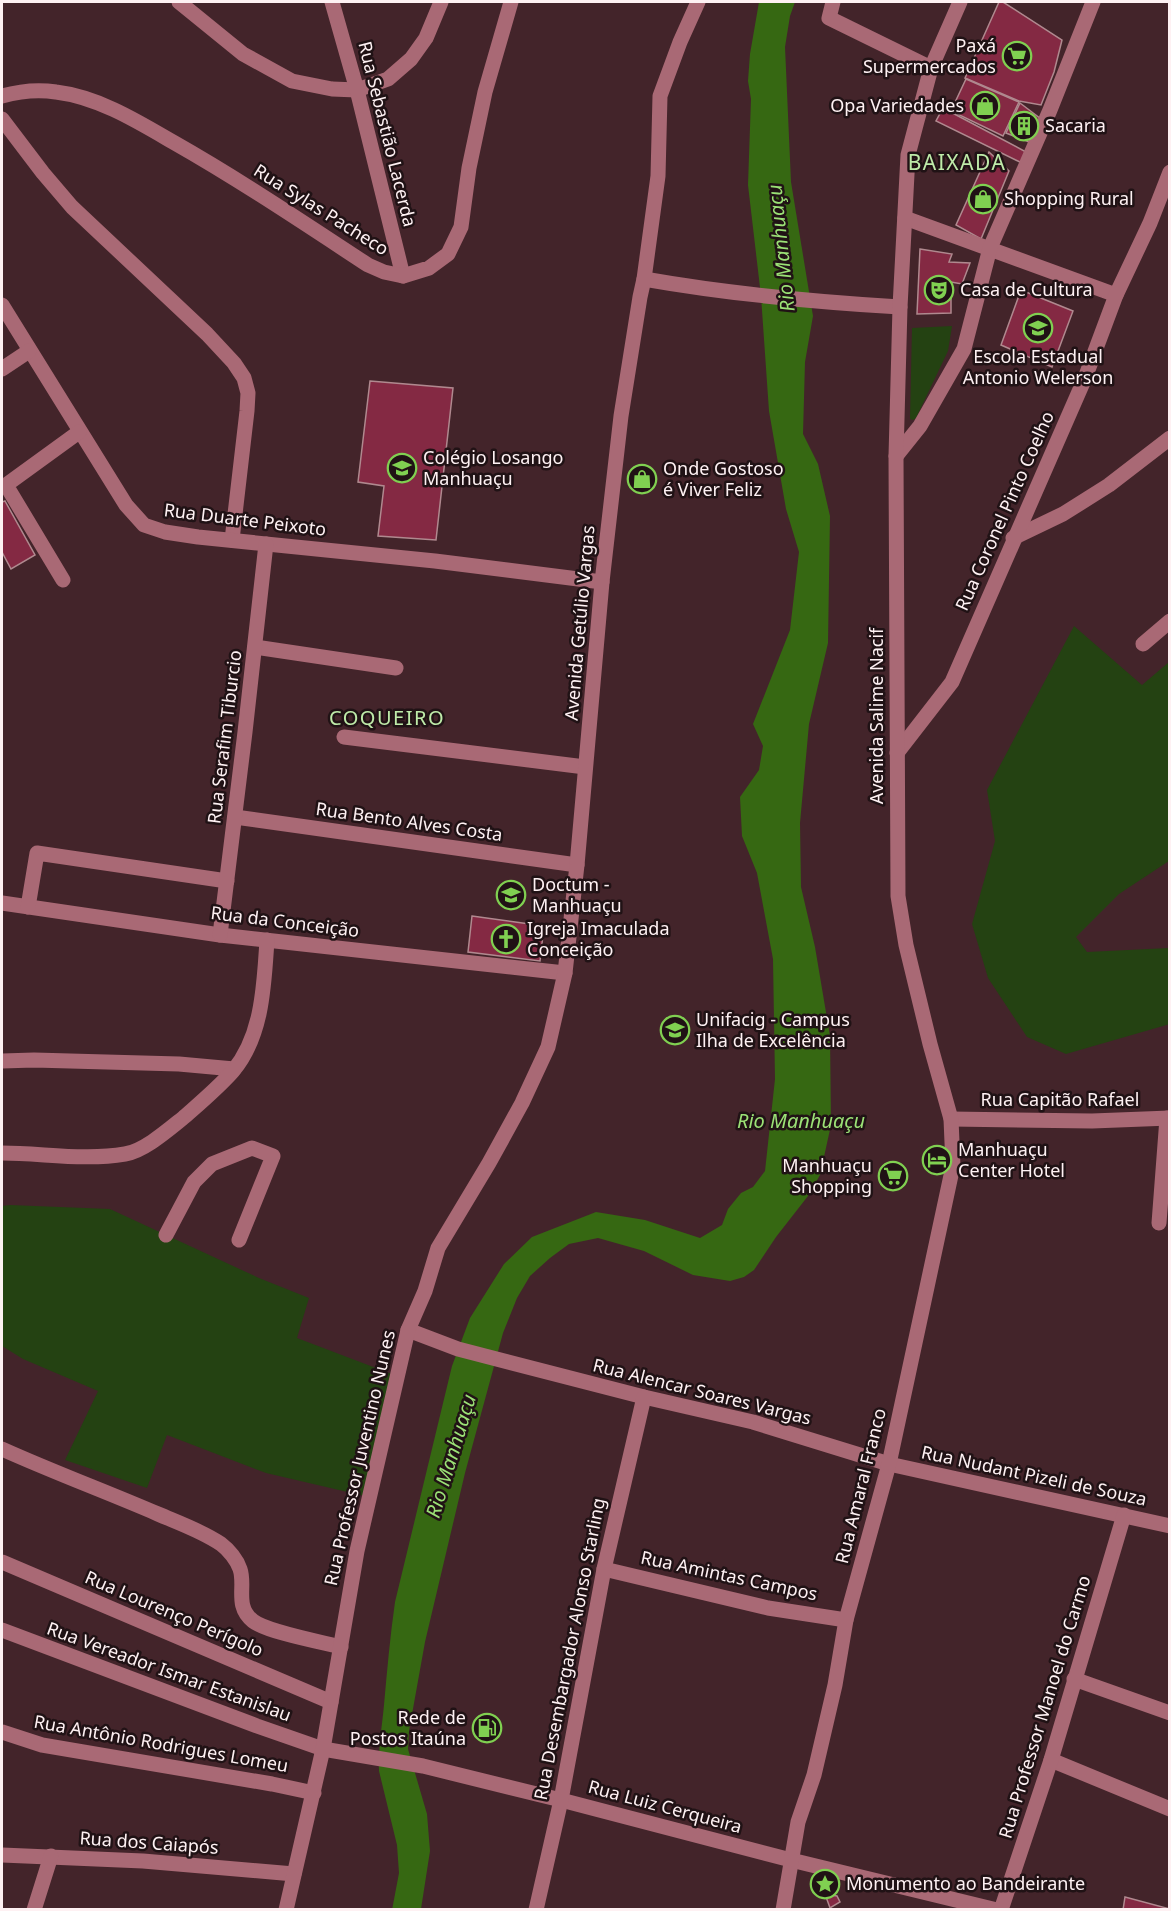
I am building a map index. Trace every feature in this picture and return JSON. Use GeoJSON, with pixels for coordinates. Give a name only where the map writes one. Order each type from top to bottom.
{"type":"FeatureCollection","features":[{"type":"Feature","properties":{"kind":"street"},"geometry":{"type":"LineString","coordinates":[[179,2],[243,54],[292,81],[332,89],[357,90],[388,79],[411,59],[426,38],[441,2]]}},
{"type":"Feature","properties":{"kind":"street","name":"Rua Sebastião Lacerda"},"geometry":{"type":"LineString","coordinates":[[332,2],[357,90],[403,276]]}},
{"type":"Feature","properties":{"kind":"street"},"geometry":{"type":"LineString","coordinates":[[403,276],[429,268],[448,254],[461,227],[469,168],[485,92],[511,2]]}},
{"type":"Feature","properties":{"kind":"street","name":"Avenida Getúlio Vargas"},"geometry":{"type":"LineString","coordinates":[[565,973],[602,582],[621,416],[644,279],[658,176],[660,96],[698,2]]}},
{"type":"Feature","properties":{"kind":"street"},"geometry":{"type":"LineString","coordinates":[[833,2],[829,18],[931,68]]}},
{"type":"Feature","properties":{"kind":"street"},"geometry":{"type":"LineString","coordinates":[[960,2],[931,68],[908,155],[905,218],[1116,295]]}},
{"type":"Feature","properties":{"kind":"street"},"geometry":{"type":"LineString","coordinates":[[896,456],[920,426],[964,348],[990,249],[1050,110],[1093,2]]}},
{"type":"Feature","properties":{"kind":"street","name":"Rua Sylas Pacheco"},"geometry":{"type":"LineString","coordinates":[[2,96],[24,90],[56,92],[94,101],[198,156],[368,265],[384,272],[403,276]]}},
{"type":"Feature","properties":{"kind":"street"},"geometry":{"type":"LineString","coordinates":[[2,119],[72,207],[207,334],[234,363],[244,378],[248,393],[247,411],[232,540]]}},
{"type":"Feature","properties":{"kind":"street","name":"Rua Coronel Pinto Coelho"},"geometry":{"type":"LineString","coordinates":[[897,753],[952,682],[1013,538],[1085,378],[1116,295],[1170,172]]}},
{"type":"Feature","properties":{"kind":"street","name":"Avenida Salime Nacif"},"geometry":{"type":"LineString","coordinates":[[905,218],[896,456],[898,896],[909,956],[951,1119]]}},
{"type":"Feature","properties":{"kind":"street"},"geometry":{"type":"LineString","coordinates":[[644,279],[754,295],[900,306]]}},
{"type":"Feature","properties":{"kind":"street","name":"Rua Duarte Peixoto"},"geometry":{"type":"LineString","coordinates":[[2,305],[28,351],[126,505],[144,525],[165,532],[435,561],[602,582]]}},
{"type":"Feature","properties":{"kind":"street"},"geometry":{"type":"LineString","coordinates":[[2,369],[28,351]]}},
{"type":"Feature","properties":{"kind":"street"},"geometry":{"type":"LineString","coordinates":[[63,580],[6,485],[80,432]]}},
{"type":"Feature","properties":{"kind":"street"},"geometry":{"type":"LineString","coordinates":[[1013,538],[1063,514],[1109,485],[1170,438]]}},
{"type":"Feature","properties":{"kind":"street","name":"Rua Serafim Tiburcio"},"geometry":{"type":"LineString","coordinates":[[220,935],[266,544]]}},
{"type":"Feature","properties":{"kind":"street"},"geometry":{"type":"LineString","coordinates":[[1143,644],[1170,621]]}},
{"type":"Feature","properties":{"kind":"street"},"geometry":{"type":"LineString","coordinates":[[255,647],[396,668]]}},
{"type":"Feature","properties":{"kind":"street"},"geometry":{"type":"LineString","coordinates":[[345,737],[585,767]]}},
{"type":"Feature","properties":{"kind":"street","name":"Rua Bento Alves Costa"},"geometry":{"type":"LineString","coordinates":[[235,818],[577,865]]}},
{"type":"Feature","properties":{"kind":"street"},"geometry":{"type":"LineString","coordinates":[[28,907],[37,853],[227,881]]}},
{"type":"Feature","properties":{"kind":"street","name":"Rua da Conceição"},"geometry":{"type":"LineString","coordinates":[[2,903],[220,935],[565,973]]}},
{"type":"Feature","properties":{"kind":"street"},"geometry":{"type":"LineString","coordinates":[[2,1153],[94,1156],[128,1154],[168,1130],[210,1094],[234,1069],[247,1047],[259,1013],[267,940]]}},
{"type":"Feature","properties":{"kind":"street","name":"Rua Professor Juventino Nunes"},"geometry":{"type":"LineString","coordinates":[[286,1910],[323,1749],[357,1551],[408,1330],[425,1291],[438,1248],[495,1153],[548,1047],[565,973]]}},
{"type":"Feature","properties":{"kind":"street"},"geometry":{"type":"LineString","coordinates":[[2,1061],[179,1064],[234,1069]]}},
{"type":"Feature","properties":{"kind":"street"},"geometry":{"type":"LineString","coordinates":[[1159,1223],[1168,1118]]}},
{"type":"Feature","properties":{"kind":"street","name":"Rua Capitão Rafael"},"geometry":{"type":"LineString","coordinates":[[951,1119],[1092,1121],[1168,1118]]}},
{"type":"Feature","properties":{"kind":"street","name":"Rua Amaral Franco"},"geometry":{"type":"LineString","coordinates":[[783,1910],[798,1822],[814,1775],[846,1620],[889,1464],[948,1195],[952,1166],[951,1119]]}},
{"type":"Feature","properties":{"kind":"street"},"geometry":{"type":"LineString","coordinates":[[165,1235],[194,1182],[212,1164],[252,1148],[273,1156],[239,1240]]}},
{"type":"Feature","properties":{"kind":"street","name":"Rua Alencar Soares Vargas"},"geometry":{"type":"LineString","coordinates":[[408,1330],[449,1346],[644,1397],[753,1422],[889,1464]]}},
{"type":"Feature","properties":{"kind":"street","name":"Rua Desembargador Alonso Starling"},"geometry":{"type":"LineString","coordinates":[[536,1910],[561,1800],[604,1569],[644,1397]]}},
{"type":"Feature","properties":{"kind":"street"},"geometry":{"type":"LineString","coordinates":[[2,1449],[151,1511],[221,1544],[233,1556],[241,1570],[240,1596],[246,1612],[253,1621],[267,1628],[341,1647]]}},
{"type":"Feature","properties":{"kind":"street","name":"Rua Nudant Pizeli de Souza"},"geometry":{"type":"LineString","coordinates":[[889,1464],[1170,1526]]}},
{"type":"Feature","properties":{"kind":"street","name":"Rua Professor Manoel do Carmo"},"geometry":{"type":"LineString","coordinates":[[1002,1910],[1051,1760],[1125,1515]]}},
{"type":"Feature","properties":{"kind":"street","name":"Rua Lourenço Perígolo"},"geometry":{"type":"LineString","coordinates":[[2,1562],[331,1701]]}},
{"type":"Feature","properties":{"kind":"street","name":"Rua Amintas Campos"},"geometry":{"type":"LineString","coordinates":[[604,1569],[768,1608],[846,1620]]}},
{"type":"Feature","properties":{"kind":"street","name":"Rua Vereador Ismar Estanislau"},"geometry":{"type":"LineString","coordinates":[[2,1630],[323,1749]]}},
{"type":"Feature","properties":{"kind":"street"},"geometry":{"type":"LineString","coordinates":[[1074,1679],[1170,1713]]}},
{"type":"Feature","properties":{"kind":"street","name":"Rua Antônio Rodrigues Lomeu"},"geometry":{"type":"LineString","coordinates":[[2,1732],[42,1745],[314,1793]]}},
{"type":"Feature","properties":{"kind":"street","name":"Rua Luiz Cerqueira"},"geometry":{"type":"LineString","coordinates":[[323,1749],[423,1766],[997,1910]]}},
{"type":"Feature","properties":{"kind":"street"},"geometry":{"type":"LineString","coordinates":[[1051,1760],[1170,1809]]}},
{"type":"Feature","properties":{"kind":"street","name":"Rua dos Caiapós"},"geometry":{"type":"LineString","coordinates":[[2,1855],[143,1861],[294,1874]]}},
{"type":"Feature","properties":{"kind":"street"},"geometry":{"type":"LineString","coordinates":[[34,1910],[51,1856]]}},
{"type":"Feature","properties":{"kind":"shaded area"},"geometry":{"type":"Polygon","coordinates":[[[952,326],[948,351],[916,418],[910,419],[912,328],[952,326]]]}},
{"type":"Feature","properties":{"kind":"shaded area"},"geometry":{"type":"Polygon","coordinates":[[[1074,626],[1142,685],[1169,662],[1169,861],[1119,894],[1076,937],[1087,952],[1169,948],[1170,1024],[1066,1054],[1027,1037],[988,978],[972,924],[995,841],[987,790],[1074,626]]]}},
{"type":"Feature","properties":{"kind":"shaded area"},"geometry":{"type":"Polygon","coordinates":[[[2,1206],[110,1209],[259,1278],[309,1298],[297,1338],[397,1376],[369,1497],[266,1473],[167,1435],[147,1488],[65,1460],[98,1391],[23,1359],[2,1346],[2,1206]]]}},
{"type":"Feature","properties":{"kind":"water","name":"Rio Manhuaçu"},"geometry":{"type":"Polygon","coordinates":[[[759,2],[795,2],[790,16],[785,47],[791,182],[813,316],[805,362],[803,434],[818,464],[830,516],[828,643],[809,724],[800,823],[801,887],[815,947],[830,1036],[831,1125],[820,1175],[808,1196],[754,1270],[744,1277],[730,1281],[693,1275],[644,1251],[598,1238],[569,1244],[550,1258],[530,1276],[517,1298],[503,1333],[465,1473],[425,1642],[409,1731],[408,1749],[427,1814],[430,1851],[421,1909],[392,1910],[399,1873],[397,1845],[379,1771],[379,1762],[393,1615],[452,1366],[470,1318],[504,1264],[532,1237],[596,1212],[645,1220],[700,1238],[722,1225],[728,1209],[741,1193],[753,1187],[765,1171],[775,1079],[773,959],[757,873],[742,836],[740,797],[759,770],[763,746],[753,724],[790,630],[799,552],[786,509],[769,411],[761,296],[748,185],[751,99],[748,81],[759,2]]]}},
{"type":"Feature","properties":{"kind":"building","name":"Paxá Supermercados"},"geometry":{"type":"Polygon","coordinates":[[[999,2],[1003,2],[1062,40],[1054,72],[1041,105],[1019,101],[965,78],[999,2]]]}},
{"type":"Feature","properties":{"kind":"building","name":"Opa Variedades"},"geometry":{"type":"Polygon","coordinates":[[[966,79],[1019,102],[1003,136],[951,111],[966,79]]]}},
{"type":"Feature","properties":{"kind":"building","name":"Sacaria"},"geometry":{"type":"Polygon","coordinates":[[[1020,103],[1041,119],[1032,143],[1006,133],[1020,103]]]}},
{"type":"Feature","properties":{"kind":"building"},"geometry":{"type":"Polygon","coordinates":[[[943,108],[1028,153],[1022,163],[936,121],[943,108]]]}},
{"type":"Feature","properties":{"kind":"building","name":"Shopping Rural"},"geometry":{"type":"Polygon","coordinates":[[[989,152],[1009,171],[981,239],[956,225],[989,152]]]}},
{"type":"Feature","properties":{"kind":"building"},"geometry":{"type":"Polygon","coordinates":[[[920,249],[952,254],[949,262],[970,263],[962,284],[939,280],[938,289],[951,289],[951,313],[917,314],[920,249]]]}},
{"type":"Feature","properties":{"kind":"building"},"geometry":{"type":"Polygon","coordinates":[[[1021,290],[1073,311],[1052,367],[1001,345],[1021,290]]]}},
{"type":"Feature","properties":{"kind":"building","name":"Colégio Losango Manhuaçu"},"geometry":{"type":"Polygon","coordinates":[[[370,381],[453,388],[436,540],[378,536],[384,486],[358,482],[370,381]]]}},
{"type":"Feature","properties":{"kind":"building"},"geometry":{"type":"Polygon","coordinates":[[[5,501],[35,555],[11,569],[2,552],[2,502],[5,501]]]}},
{"type":"Feature","properties":{"kind":"building","name":"Igreja Imaculada Conceição"},"geometry":{"type":"Polygon","coordinates":[[[472,916],[544,926],[540,961],[468,952],[472,916]]]}},
{"type":"Feature","properties":{"kind":"building"},"geometry":{"type":"Polygon","coordinates":[[[825,1894],[837,1896],[840,1902],[830,1908],[825,1894]]]}},
{"type":"Feature","properties":{"kind":"building"},"geometry":{"type":"Polygon","coordinates":[[[1125,1897],[1170,1909],[1170,1910],[1123,1910],[1125,1897]]]}},
{"type":"Feature","properties":{"kind":"place","name":"Paxá Supermercados"},"geometry":{"type":"Point","coordinates":[1017,56]}},
{"type":"Feature","properties":{"kind":"place","name":"Opa Variedades"},"geometry":{"type":"Point","coordinates":[985,106]}},
{"type":"Feature","properties":{"kind":"place","name":"Sacaria"},"geometry":{"type":"Point","coordinates":[1024,126]}},
{"type":"Feature","properties":{"kind":"place","name":"Shopping Rural"},"geometry":{"type":"Point","coordinates":[983,199]}},
{"type":"Feature","properties":{"kind":"place","name":"Casa de Cultura"},"geometry":{"type":"Point","coordinates":[939,290]}},
{"type":"Feature","properties":{"kind":"place","name":"Escola Estadual Antonio Welerson"},"geometry":{"type":"Point","coordinates":[1038,328]}},
{"type":"Feature","properties":{"kind":"place","name":"Colégio Losango Manhuaçu"},"geometry":{"type":"Point","coordinates":[402,468]}},
{"type":"Feature","properties":{"kind":"place","name":"Onde Gostoso é Viver Feliz"},"geometry":{"type":"Point","coordinates":[642,479]}},
{"type":"Feature","properties":{"kind":"place","name":"Doctum - Manhuaçu"},"geometry":{"type":"Point","coordinates":[511,895]}},
{"type":"Feature","properties":{"kind":"place","name":"Igreja Imaculada Conceição"},"geometry":{"type":"Point","coordinates":[506,939]}},
{"type":"Feature","properties":{"kind":"place","name":"Unifacig - Campus Ilha de Excelência"},"geometry":{"type":"Point","coordinates":[675,1030]}},
{"type":"Feature","properties":{"kind":"place","name":"Manhuaçu Center Hotel"},"geometry":{"type":"Point","coordinates":[937,1160]}},
{"type":"Feature","properties":{"kind":"place","name":"Manhuaçu Shopping"},"geometry":{"type":"Point","coordinates":[893,1176]}},
{"type":"Feature","properties":{"kind":"place","name":"Rede de Postos Itaúna"},"geometry":{"type":"Point","coordinates":[487,1728]}},
{"type":"Feature","properties":{"kind":"place","name":"Monumento ao Bandeirante"},"geometry":{"type":"Point","coordinates":[825,1884]}},
{"type":"Feature","properties":{"kind":"district","name":"BAIXADA"},"geometry":{"type":"Point","coordinates":[957,163]}},
{"type":"Feature","properties":{"kind":"district","name":"COQUEIRO"},"geometry":{"type":"Point","coordinates":[387,718]}}]}
